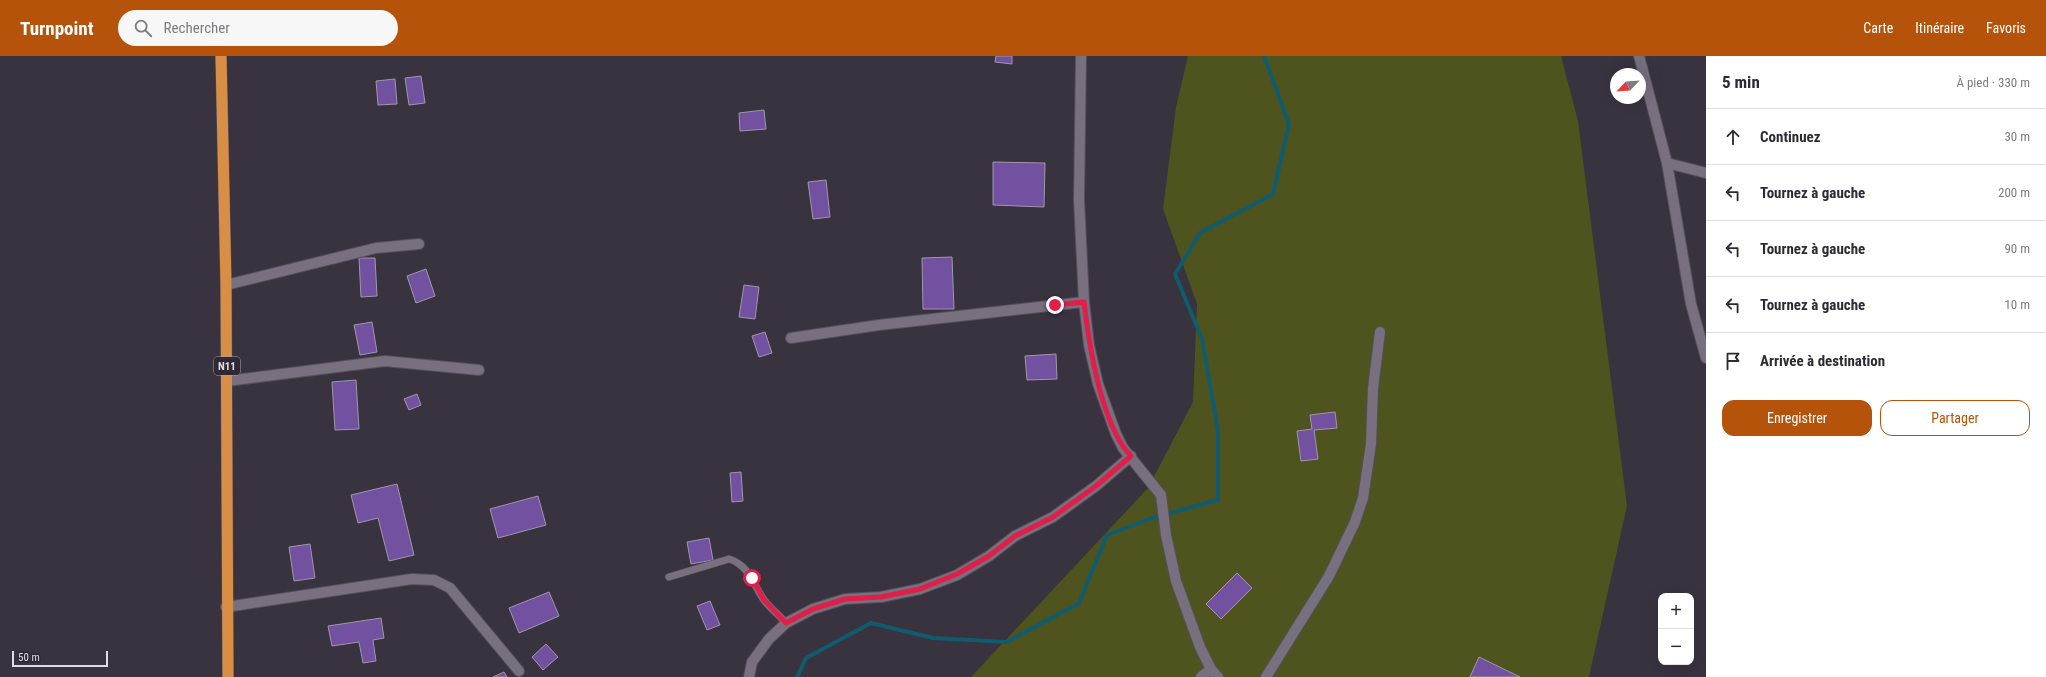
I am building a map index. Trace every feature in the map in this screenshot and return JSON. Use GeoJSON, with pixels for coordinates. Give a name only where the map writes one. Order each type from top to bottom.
{"type":"FeatureCollection","features":[{"type":"Feature","properties":{"kind":"highway","name":"N11"},"geometry":{"type":"LineString","coordinates":[[221,56],[226,285],[226,607],[228,677]]}},
{"type":"Feature","properties":{"kind":"street"},"geometry":{"type":"LineString","coordinates":[[1081,56],[1079,200],[1084,302],[1089,345],[1098,384],[1116,434],[1123,448],[1161,495],[1166,535],[1176,581],[1200,647],[1214,673],[1201,677]]}},
{"type":"Feature","properties":{"kind":"street"},"geometry":{"type":"LineString","coordinates":[[1639,56],[1667,163],[1691,304],[1706,358]]}},
{"type":"Feature","properties":{"kind":"street"},"geometry":{"type":"LineString","coordinates":[[1667,163],[1706,173]]}},
{"type":"Feature","properties":{"kind":"street"},"geometry":{"type":"LineString","coordinates":[[226,285],[376,248],[419,244]]}},
{"type":"Feature","properties":{"kind":"street"},"geometry":{"type":"LineString","coordinates":[[791,338],[879,325],[1084,302]]}},
{"type":"Feature","properties":{"kind":"street"},"geometry":{"type":"LineString","coordinates":[[1266,677],[1329,576],[1355,522],[1361,504],[1372,444],[1373,388],[1380,332]]}},
{"type":"Feature","properties":{"kind":"street"},"geometry":{"type":"LineString","coordinates":[[227,381],[385,361],[479,370]]}},
{"type":"Feature","properties":{"kind":"street"},"geometry":{"type":"LineString","coordinates":[[749,677],[752,662],[769,638],[786,623],[813,609],[845,599],[881,597],[920,589],[957,574],[989,556],[1015,536],[1053,517],[1096,486],[1131,456]]}},
{"type":"Feature","properties":{"kind":"street"},"geometry":{"type":"LineString","coordinates":[[226,607],[412,579],[434,580],[450,588],[519,670]]}},
{"type":"Feature","properties":{"kind":"lane"},"geometry":{"type":"LineString","coordinates":[[669,578],[729,559],[738,562],[752,578],[764,600],[786,623]]}},
{"type":"Feature","properties":{"kind":"green space"},"geometry":{"type":"Polygon","coordinates":[[[1188,56],[1561,56],[1578,121],[1627,506],[1589,677],[971,677],[1148,488],[1193,402],[1197,304],[1163,209],[1176,107],[1188,56]]]}},
{"type":"Feature","properties":{"kind":"building"},"geometry":{"type":"Polygon","coordinates":[[[996,56],[1012,56],[1012,64],[995,62],[996,56]]]}},
{"type":"Feature","properties":{"kind":"building"},"geometry":{"type":"Polygon","coordinates":[[[421,76],[425,103],[409,105],[405,78],[421,76]]]}},
{"type":"Feature","properties":{"kind":"building"},"geometry":{"type":"Polygon","coordinates":[[[395,79],[397,104],[378,105],[376,81],[395,79]]]}},
{"type":"Feature","properties":{"kind":"building"},"geometry":{"type":"Polygon","coordinates":[[[764,110],[766,129],[740,131],[739,113],[764,110]]]}},
{"type":"Feature","properties":{"kind":"building"},"geometry":{"type":"Polygon","coordinates":[[[993,162],[1045,163],[1044,207],[993,205],[993,162]]]}},
{"type":"Feature","properties":{"kind":"building"},"geometry":{"type":"Polygon","coordinates":[[[826,180],[830,217],[813,219],[808,182],[826,180]]]}},
{"type":"Feature","properties":{"kind":"building"},"geometry":{"type":"Polygon","coordinates":[[[952,257],[954,309],[923,309],[922,258],[952,257]]]}},
{"type":"Feature","properties":{"kind":"building"},"geometry":{"type":"Polygon","coordinates":[[[359,258],[375,258],[377,296],[361,297],[359,258]]]}},
{"type":"Feature","properties":{"kind":"building"},"geometry":{"type":"Polygon","coordinates":[[[426,269],[435,296],[416,303],[407,276],[426,269]]]}},
{"type":"Feature","properties":{"kind":"building"},"geometry":{"type":"Polygon","coordinates":[[[744,285],[759,287],[755,319],[739,317],[744,285]]]}},
{"type":"Feature","properties":{"kind":"building"},"geometry":{"type":"Polygon","coordinates":[[[372,322],[377,352],[360,355],[354,325],[372,322]]]}},
{"type":"Feature","properties":{"kind":"building"},"geometry":{"type":"Polygon","coordinates":[[[765,332],[772,353],[759,357],[752,336],[765,332]]]}},
{"type":"Feature","properties":{"kind":"building"},"geometry":{"type":"Polygon","coordinates":[[[1056,354],[1057,379],[1027,380],[1025,356],[1056,354]]]}},
{"type":"Feature","properties":{"kind":"building"},"geometry":{"type":"Polygon","coordinates":[[[356,380],[359,429],[335,430],[332,382],[356,380]]]}},
{"type":"Feature","properties":{"kind":"building"},"geometry":{"type":"Polygon","coordinates":[[[417,394],[421,405],[409,410],[404,399],[417,394]]]}},
{"type":"Feature","properties":{"kind":"building"},"geometry":{"type":"Polygon","coordinates":[[[1335,412],[1337,428],[1314,430],[1318,459],[1301,461],[1297,431],[1312,429],[1310,415],[1335,412]]]}},
{"type":"Feature","properties":{"kind":"building"},"geometry":{"type":"Polygon","coordinates":[[[741,472],[743,501],[732,502],[730,473],[741,472]]]}},
{"type":"Feature","properties":{"kind":"building"},"geometry":{"type":"Polygon","coordinates":[[[397,484],[414,555],[389,561],[378,518],[358,523],[351,495],[397,484]]]}},
{"type":"Feature","properties":{"kind":"building"},"geometry":{"type":"Polygon","coordinates":[[[538,496],[546,525],[498,538],[490,509],[538,496]]]}},
{"type":"Feature","properties":{"kind":"building"},"geometry":{"type":"Polygon","coordinates":[[[709,538],[713,560],[691,564],[687,542],[709,538]]]}},
{"type":"Feature","properties":{"kind":"building"},"geometry":{"type":"Polygon","coordinates":[[[310,544],[315,578],[294,581],[289,547],[310,544]]]}},
{"type":"Feature","properties":{"kind":"building"},"geometry":{"type":"Polygon","coordinates":[[[1237,573],[1252,588],[1221,619],[1206,604],[1237,573]]]}},
{"type":"Feature","properties":{"kind":"building"},"geometry":{"type":"Polygon","coordinates":[[[549,592],[559,616],[519,633],[509,608],[549,592]]]}},
{"type":"Feature","properties":{"kind":"building"},"geometry":{"type":"Polygon","coordinates":[[[710,601],[720,625],[707,630],[697,606],[710,601]]]}},
{"type":"Feature","properties":{"kind":"building"},"geometry":{"type":"Polygon","coordinates":[[[381,618],[384,638],[373,640],[376,661],[363,663],[359,642],[332,646],[328,626],[381,618]]]}},
{"type":"Feature","properties":{"kind":"building"},"geometry":{"type":"Polygon","coordinates":[[[546,644],[558,657],[543,670],[532,657],[546,644]]]}},
{"type":"Feature","properties":{"kind":"building"},"geometry":{"type":"Polygon","coordinates":[[[1479,657],[1520,677],[1470,677],[1479,657]]]}},
{"type":"Feature","properties":{"kind":"building"},"geometry":{"type":"Polygon","coordinates":[[[504,672],[507,677],[493,677],[504,672]]]}},
{"type":"Feature","properties":{"kind":"waterway"},"geometry":{"type":"LineString","coordinates":[[797,677],[806,658],[871,623],[933,638],[1007,642],[1079,603],[1107,535],[1152,518],[1218,500],[1218,431],[1202,339],[1175,274],[1200,233],[1273,194],[1289,124],[1264,56]]}},
{"type":"Feature","properties":{"kind":"route"},"geometry":{"type":"LineString","coordinates":[[752,578],[764,600],[786,623],[813,609],[845,599],[881,597],[920,589],[957,574],[989,556],[1015,536],[1053,517],[1096,486],[1131,456],[1123,448],[1116,434],[1098,384],[1089,345],[1084,302],[1055,305]]}}]}
